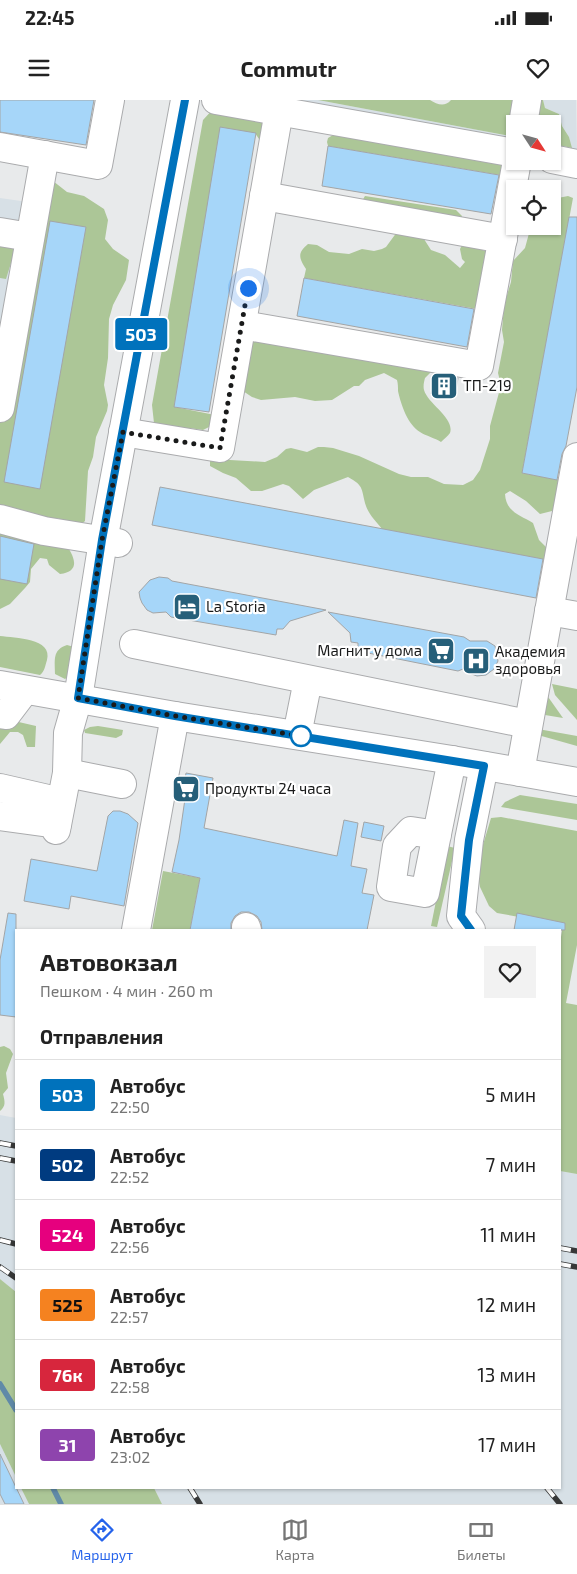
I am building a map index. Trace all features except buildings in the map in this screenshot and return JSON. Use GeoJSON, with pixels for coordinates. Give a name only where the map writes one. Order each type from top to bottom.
{"type":"FeatureCollection","features":[{"type":"Feature","properties":{"kind":"street"},"geometry":{"type":"LineString","coordinates":[[0,147],[98,165],[110,100]]}},
{"type":"Feature","properties":{"kind":"street"},"geometry":{"type":"LineString","coordinates":[[58,819],[67,773],[68,734],[78,698],[110,542],[123,432],[185,100]]}},
{"type":"Feature","properties":{"kind":"street"},"geometry":{"type":"LineString","coordinates":[[216,100],[506,151]]}},
{"type":"Feature","properties":{"kind":"street"},"geometry":{"type":"LineString","coordinates":[[524,115],[527,100]]}},
{"type":"Feature","properties":{"kind":"street"},"geometry":{"type":"LineString","coordinates":[[123,432],[220,448],[279,111]]}},
{"type":"Feature","properties":{"kind":"street"},"geometry":{"type":"LineString","coordinates":[[0,408],[45,155]]}},
{"type":"Feature","properties":{"kind":"street"},"geometry":{"type":"LineString","coordinates":[[561,161],[577,164]]}},
{"type":"Feature","properties":{"kind":"street"},"geometry":{"type":"LineString","coordinates":[[242,325],[479,366],[515,170]]}},
{"type":"Feature","properties":{"kind":"street"},"geometry":{"type":"LineString","coordinates":[[264,196],[503,239]]}},
{"type":"Feature","properties":{"kind":"street"},"geometry":{"type":"LineString","coordinates":[[0,232],[30,236]]}},
{"type":"Feature","properties":{"kind":"street"},"geometry":{"type":"LineString","coordinates":[[520,772],[549,611],[567,563],[577,457]]}},
{"type":"Feature","properties":{"kind":"street"},"geometry":{"type":"LineString","coordinates":[[0,519],[44,530],[110,542]]}},
{"type":"Feature","properties":{"kind":"street"},"geometry":{"type":"LineString","coordinates":[[549,611],[577,616]]}},
{"type":"Feature","properties":{"kind":"street"},"geometry":{"type":"LineString","coordinates":[[134,644],[528,724]]}},
{"type":"Feature","properties":{"kind":"street"},"geometry":{"type":"LineString","coordinates":[[297,735],[308,680]]}},
{"type":"Feature","properties":{"kind":"street"},"geometry":{"type":"LineString","coordinates":[[0,714],[6,716],[12,687],[175,716],[577,782]]}},
{"type":"Feature","properties":{"kind":"street"},"geometry":{"type":"LineString","coordinates":[[136,929],[175,716]]}},
{"type":"Feature","properties":{"kind":"street"},"geometry":{"type":"LineString","coordinates":[[437,834],[452,760]]}},
{"type":"Feature","properties":{"kind":"street"},"geometry":{"type":"LineString","coordinates":[[470,929],[461,916],[469,840],[484,766]]}},
{"type":"Feature","properties":{"kind":"street"},"geometry":{"type":"LineString","coordinates":[[67,773],[122,784]]}},
{"type":"Feature","properties":{"kind":"street"},"geometry":{"type":"LineString","coordinates":[[0,788],[58,819]]}},
{"type":"Feature","properties":{"kind":"street"},"geometry":{"type":"LineString","coordinates":[[0,816],[58,819]]}},
{"type":"Feature","properties":{"kind":"shaded area"},"geometry":{"type":"Polygon","coordinates":[[[299,100],[318,100],[506,135],[506,138],[299,100]]]}},
{"type":"Feature","properties":{"kind":"shaded area"},"geometry":{"type":"Polygon","coordinates":[[[543,100],[576,100],[577,153],[561,150],[561,146],[571,148],[569,137],[562,126],[561,115],[545,108],[543,100]]]}},
{"type":"Feature","properties":{"kind":"shaded area"},"geometry":{"type":"Polygon","coordinates":[[[0,198],[28,202],[0,345],[0,198]]]}},
{"type":"Feature","properties":{"kind":"shaded area"},"geometry":{"type":"Polygon","coordinates":[[[0,1115],[15,1118],[15,1291],[0,1279],[0,1115]]]}},
{"type":"Feature","properties":{"kind":"shaded area"},"geometry":{"type":"Polygon","coordinates":[[[561,1171],[577,1174],[577,1504],[162,1504],[154,1489],[561,1489],[561,1171]]]}},
{"type":"Feature","properties":{"kind":"shaded area"},"geometry":{"type":"Polygon","coordinates":[[[0,1444],[15,1475],[15,1489],[22,1489],[29,1504],[0,1504],[0,1444]]]}},
{"type":"Feature","properties":{"kind":"green space"},"geometry":{"type":"Polygon","coordinates":[[[318,100],[430,100],[443,105],[451,100],[524,100],[518,115],[506,115],[506,135],[318,100]]]}},
{"type":"Feature","properties":{"kind":"green space"},"geometry":{"type":"Polygon","coordinates":[[[531,100],[543,100],[545,108],[559,115],[528,115],[531,100]]]}},
{"type":"Feature","properties":{"kind":"green space"},"geometry":{"type":"Polygon","coordinates":[[[215,107],[270,124],[267,151],[255,133],[175,407],[220,416],[211,426],[203,430],[189,428],[180,431],[156,426],[152,405],[203,120],[215,107]]]}},
{"type":"Feature","properties":{"kind":"green space"},"geometry":{"type":"Polygon","coordinates":[[[561,122],[569,137],[572,148],[561,146],[561,122]]]}},
{"type":"Feature","properties":{"kind":"green space"},"geometry":{"type":"Polygon","coordinates":[[[333,135],[504,165],[503,207],[491,224],[500,175],[328,146],[328,138],[333,135]]]}},
{"type":"Feature","properties":{"kind":"green space"},"geometry":{"type":"Polygon","coordinates":[[[53,181],[67,192],[84,196],[104,209],[108,220],[105,239],[113,249],[129,260],[126,280],[113,305],[109,319],[108,358],[104,385],[108,405],[96,437],[93,457],[88,471],[85,521],[80,525],[73,526],[63,520],[54,518],[50,524],[71,552],[74,566],[69,571],[60,574],[49,565],[47,559],[40,558],[31,569],[30,582],[10,604],[0,609],[0,364],[53,181]]]}},
{"type":"Feature","properties":{"kind":"green space"},"geometry":{"type":"Polygon","coordinates":[[[365,196],[456,210],[462,216],[461,221],[362,201],[365,196]]]}},
{"type":"Feature","properties":{"kind":"green space"},"geometry":{"type":"Polygon","coordinates":[[[568,196],[573,198],[522,473],[560,480],[567,491],[552,511],[540,514],[526,501],[510,491],[505,494],[511,509],[533,523],[539,540],[548,549],[546,560],[382,529],[367,509],[360,486],[348,477],[314,490],[303,499],[289,486],[283,484],[262,491],[251,491],[236,478],[210,466],[210,459],[214,456],[230,460],[265,462],[277,457],[286,449],[291,448],[307,452],[318,447],[324,447],[359,456],[399,474],[411,477],[428,477],[444,484],[463,485],[473,480],[480,470],[490,439],[490,426],[501,385],[498,373],[504,342],[502,330],[504,305],[511,282],[513,261],[525,248],[529,235],[561,235],[561,197],[568,196]]]}},
{"type":"Feature","properties":{"kind":"green space"},"geometry":{"type":"Polygon","coordinates":[[[397,232],[422,236],[431,250],[445,255],[460,268],[465,262],[462,259],[460,249],[462,245],[466,244],[490,254],[477,309],[304,278],[306,269],[300,256],[302,250],[308,244],[317,245],[329,252],[349,254],[362,249],[374,251],[386,247],[397,232]]]}},
{"type":"Feature","properties":{"kind":"green space"},"geometry":{"type":"Polygon","coordinates":[[[0,242],[16,247],[6,279],[0,278],[0,242]]]}},
{"type":"Feature","properties":{"kind":"green space"},"geometry":{"type":"Polygon","coordinates":[[[248,339],[432,371],[425,378],[424,390],[430,401],[449,422],[450,433],[441,442],[416,429],[403,408],[397,380],[384,373],[365,380],[359,386],[354,386],[332,400],[315,401],[295,397],[261,400],[252,397],[243,391],[248,339]]]}},
{"type":"Feature","properties":{"kind":"green space"},"geometry":{"type":"Polygon","coordinates":[[[0,636],[31,640],[44,647],[47,653],[47,660],[42,673],[40,675],[0,667],[0,636]]]}},
{"type":"Feature","properties":{"kind":"green space"},"geometry":{"type":"Polygon","coordinates":[[[67,645],[74,647],[68,677],[65,679],[55,674],[55,656],[62,647],[67,645]]]}},
{"type":"Feature","properties":{"kind":"green space"},"geometry":{"type":"Polygon","coordinates":[[[552,684],[577,689],[577,720],[555,695],[552,684]]]}},
{"type":"Feature","properties":{"kind":"green space"},"geometry":{"type":"Polygon","coordinates":[[[546,694],[563,718],[545,715],[538,709],[546,694]]]}},
{"type":"Feature","properties":{"kind":"green space"},"geometry":{"type":"Polygon","coordinates":[[[0,720],[10,720],[36,726],[35,747],[27,747],[23,735],[18,732],[10,732],[0,744],[0,720]]]}},
{"type":"Feature","properties":{"kind":"green space"},"geometry":{"type":"Polygon","coordinates":[[[98,726],[123,730],[122,735],[116,738],[85,733],[84,730],[98,726]]]}},
{"type":"Feature","properties":{"kind":"green space"},"geometry":{"type":"Polygon","coordinates":[[[538,729],[577,736],[577,746],[538,735],[538,729]]]}},
{"type":"Feature","properties":{"kind":"green space"},"geometry":{"type":"Polygon","coordinates":[[[520,795],[577,804],[577,820],[501,807],[505,802],[520,795]]]}},
{"type":"Feature","properties":{"kind":"green space"},"geometry":{"type":"Polygon","coordinates":[[[501,817],[577,831],[577,945],[566,1003],[577,1005],[577,1174],[561,1171],[561,937],[563,925],[497,913],[489,906],[480,887],[478,875],[479,858],[491,818],[501,817]]]}},
{"type":"Feature","properties":{"kind":"green space"},"geometry":{"type":"Polygon","coordinates":[[[447,846],[455,848],[437,927],[431,926],[447,846]]]}},
{"type":"Feature","properties":{"kind":"green space"},"geometry":{"type":"Polygon","coordinates":[[[163,871],[200,878],[190,929],[152,929],[163,871]]]}},
{"type":"Feature","properties":{"kind":"green space"},"geometry":{"type":"Polygon","coordinates":[[[4,1046],[10,1049],[13,1054],[6,1073],[8,1088],[3,1094],[5,1102],[0,1111],[0,1047],[4,1046]]]}},
{"type":"Feature","properties":{"kind":"green space"},"geometry":{"type":"Polygon","coordinates":[[[0,1279],[15,1291],[15,1475],[0,1444],[0,1279]]]}},
{"type":"Feature","properties":{"kind":"green space"},"geometry":{"type":"Polygon","coordinates":[[[22,1489],[154,1489],[162,1504],[29,1504],[22,1489]]]}},
{"type":"Feature","properties":{"kind":"waterway"},"geometry":{"type":"LineString","coordinates":[[0,1384],[15,1408]]}},
{"type":"Feature","properties":{"kind":"waterway"},"geometry":{"type":"LineString","coordinates":[[54,1489],[61,1504]]}},
{"type":"Feature","properties":{"kind":"railway"},"geometry":{"type":"LineString","coordinates":[[0,1143],[15,1146]]}},
{"type":"Feature","properties":{"kind":"railway"},"geometry":{"type":"LineString","coordinates":[[0,1158],[15,1161]]}},
{"type":"Feature","properties":{"kind":"railway"},"geometry":{"type":"LineString","coordinates":[[0,1240],[15,1244]]}},
{"type":"Feature","properties":{"kind":"railway"},"geometry":{"type":"LineString","coordinates":[[561,1248],[577,1251]]}},
{"type":"Feature","properties":{"kind":"railway"},"geometry":{"type":"LineString","coordinates":[[561,1264],[577,1267]]}},
{"type":"Feature","properties":{"kind":"railway"},"geometry":{"type":"LineString","coordinates":[[0,1267],[15,1277]]}},
{"type":"Feature","properties":{"kind":"railway"},"geometry":{"type":"LineString","coordinates":[[191,1489],[200,1504]]}},
{"type":"Feature","properties":{"kind":"railway"},"geometry":{"type":"LineString","coordinates":[[548,1489],[560,1504]]}},
{"type":"Feature","properties":{"kind":"bus line","name":"503"},"geometry":{"type":"LineString","coordinates":[[185,100],[102,540],[78,698],[175,716],[484,766],[469,840],[461,916],[470,929]]}},
{"type":"Feature","properties":{"kind":"place","name":"ТП-219"},"geometry":{"type":"Point","coordinates":[444,386]}},
{"type":"Feature","properties":{"kind":"place","name":"La Storia"},"geometry":{"type":"Point","coordinates":[187,607]}},
{"type":"Feature","properties":{"kind":"place","name":"Магнит у дома"},"geometry":{"type":"Point","coordinates":[441,651]}},
{"type":"Feature","properties":{"kind":"place","name":"Академия здоровья"},"geometry":{"type":"Point","coordinates":[476,661]}},
{"type":"Feature","properties":{"kind":"place","name":"Продукты 24 часа"},"geometry":{"type":"Point","coordinates":[186,789]}},
{"type":"Feature","properties":{"kind":"route"},"geometry":{"type":"LineString","coordinates":[[248,288],[220,448],[123,432],[102,540],[78,698],[301,736]]}}]}
